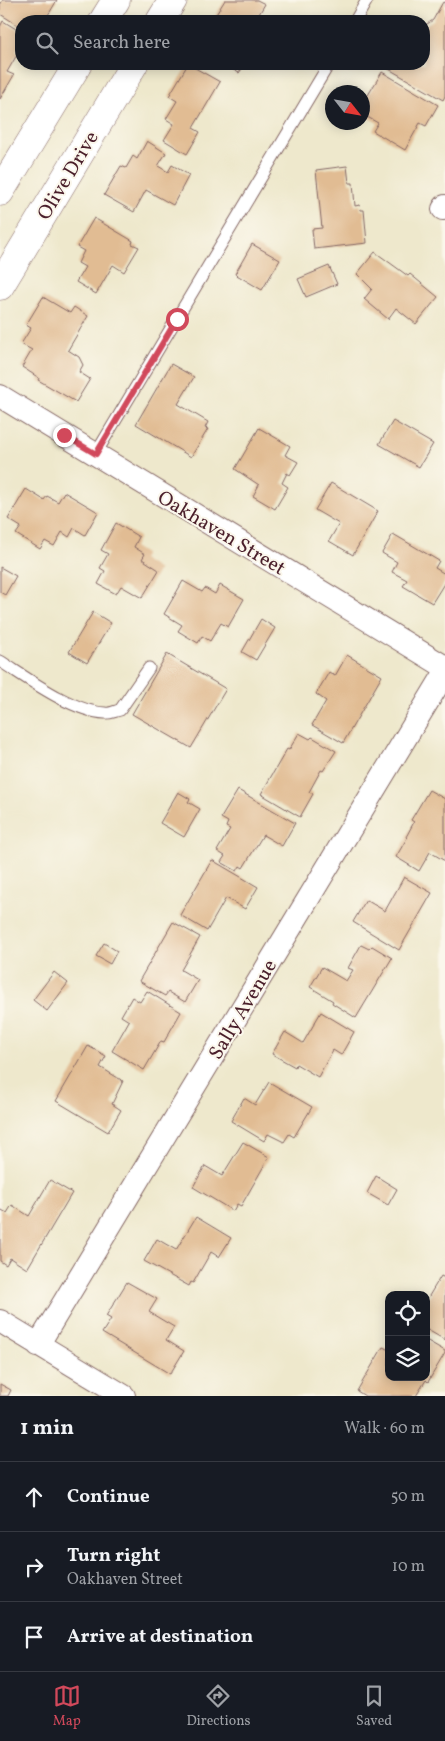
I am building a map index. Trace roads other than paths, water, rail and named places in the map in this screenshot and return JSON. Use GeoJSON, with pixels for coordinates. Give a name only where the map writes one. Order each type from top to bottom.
{"type":"FeatureCollection","features":[{"type":"Feature","properties":{"kind":"main road"},"geometry":{"type":"LineString","coordinates":[[107,15],[116,0]]}},
{"type":"Feature","properties":{"kind":"main road"},"geometry":{"type":"LineString","coordinates":[[164,15],[173,0]]}},
{"type":"Feature","properties":{"kind":"main road"},"geometry":{"type":"LineString","coordinates":[[0,192],[74,70]]}},
{"type":"Feature","properties":{"kind":"main road","name":"Olive Drive"},"geometry":{"type":"LineString","coordinates":[[0,286],[130,70]]}},
{"type":"Feature","properties":{"kind":"street","name":"Oakhaven Street"},"geometry":{"type":"LineString","coordinates":[[0,396],[445,667]]}},
{"type":"Feature","properties":{"kind":"street","name":"Sally Avenue"},"geometry":{"type":"LineString","coordinates":[[38,1345],[445,673]]}},
{"type":"Feature","properties":{"kind":"street"},"geometry":{"type":"LineString","coordinates":[[0,1322],[124,1396]]}},
{"type":"Feature","properties":{"kind":"lane"},"geometry":{"type":"LineString","coordinates":[[358,15],[367,0]]}},
{"type":"Feature","properties":{"kind":"lane"},"geometry":{"type":"LineString","coordinates":[[96,454],[325,70]]}},
{"type":"Feature","properties":{"kind":"lane"},"geometry":{"type":"LineString","coordinates":[[0,661],[73,705],[106,714],[120,710],[149,668]]}}]}
